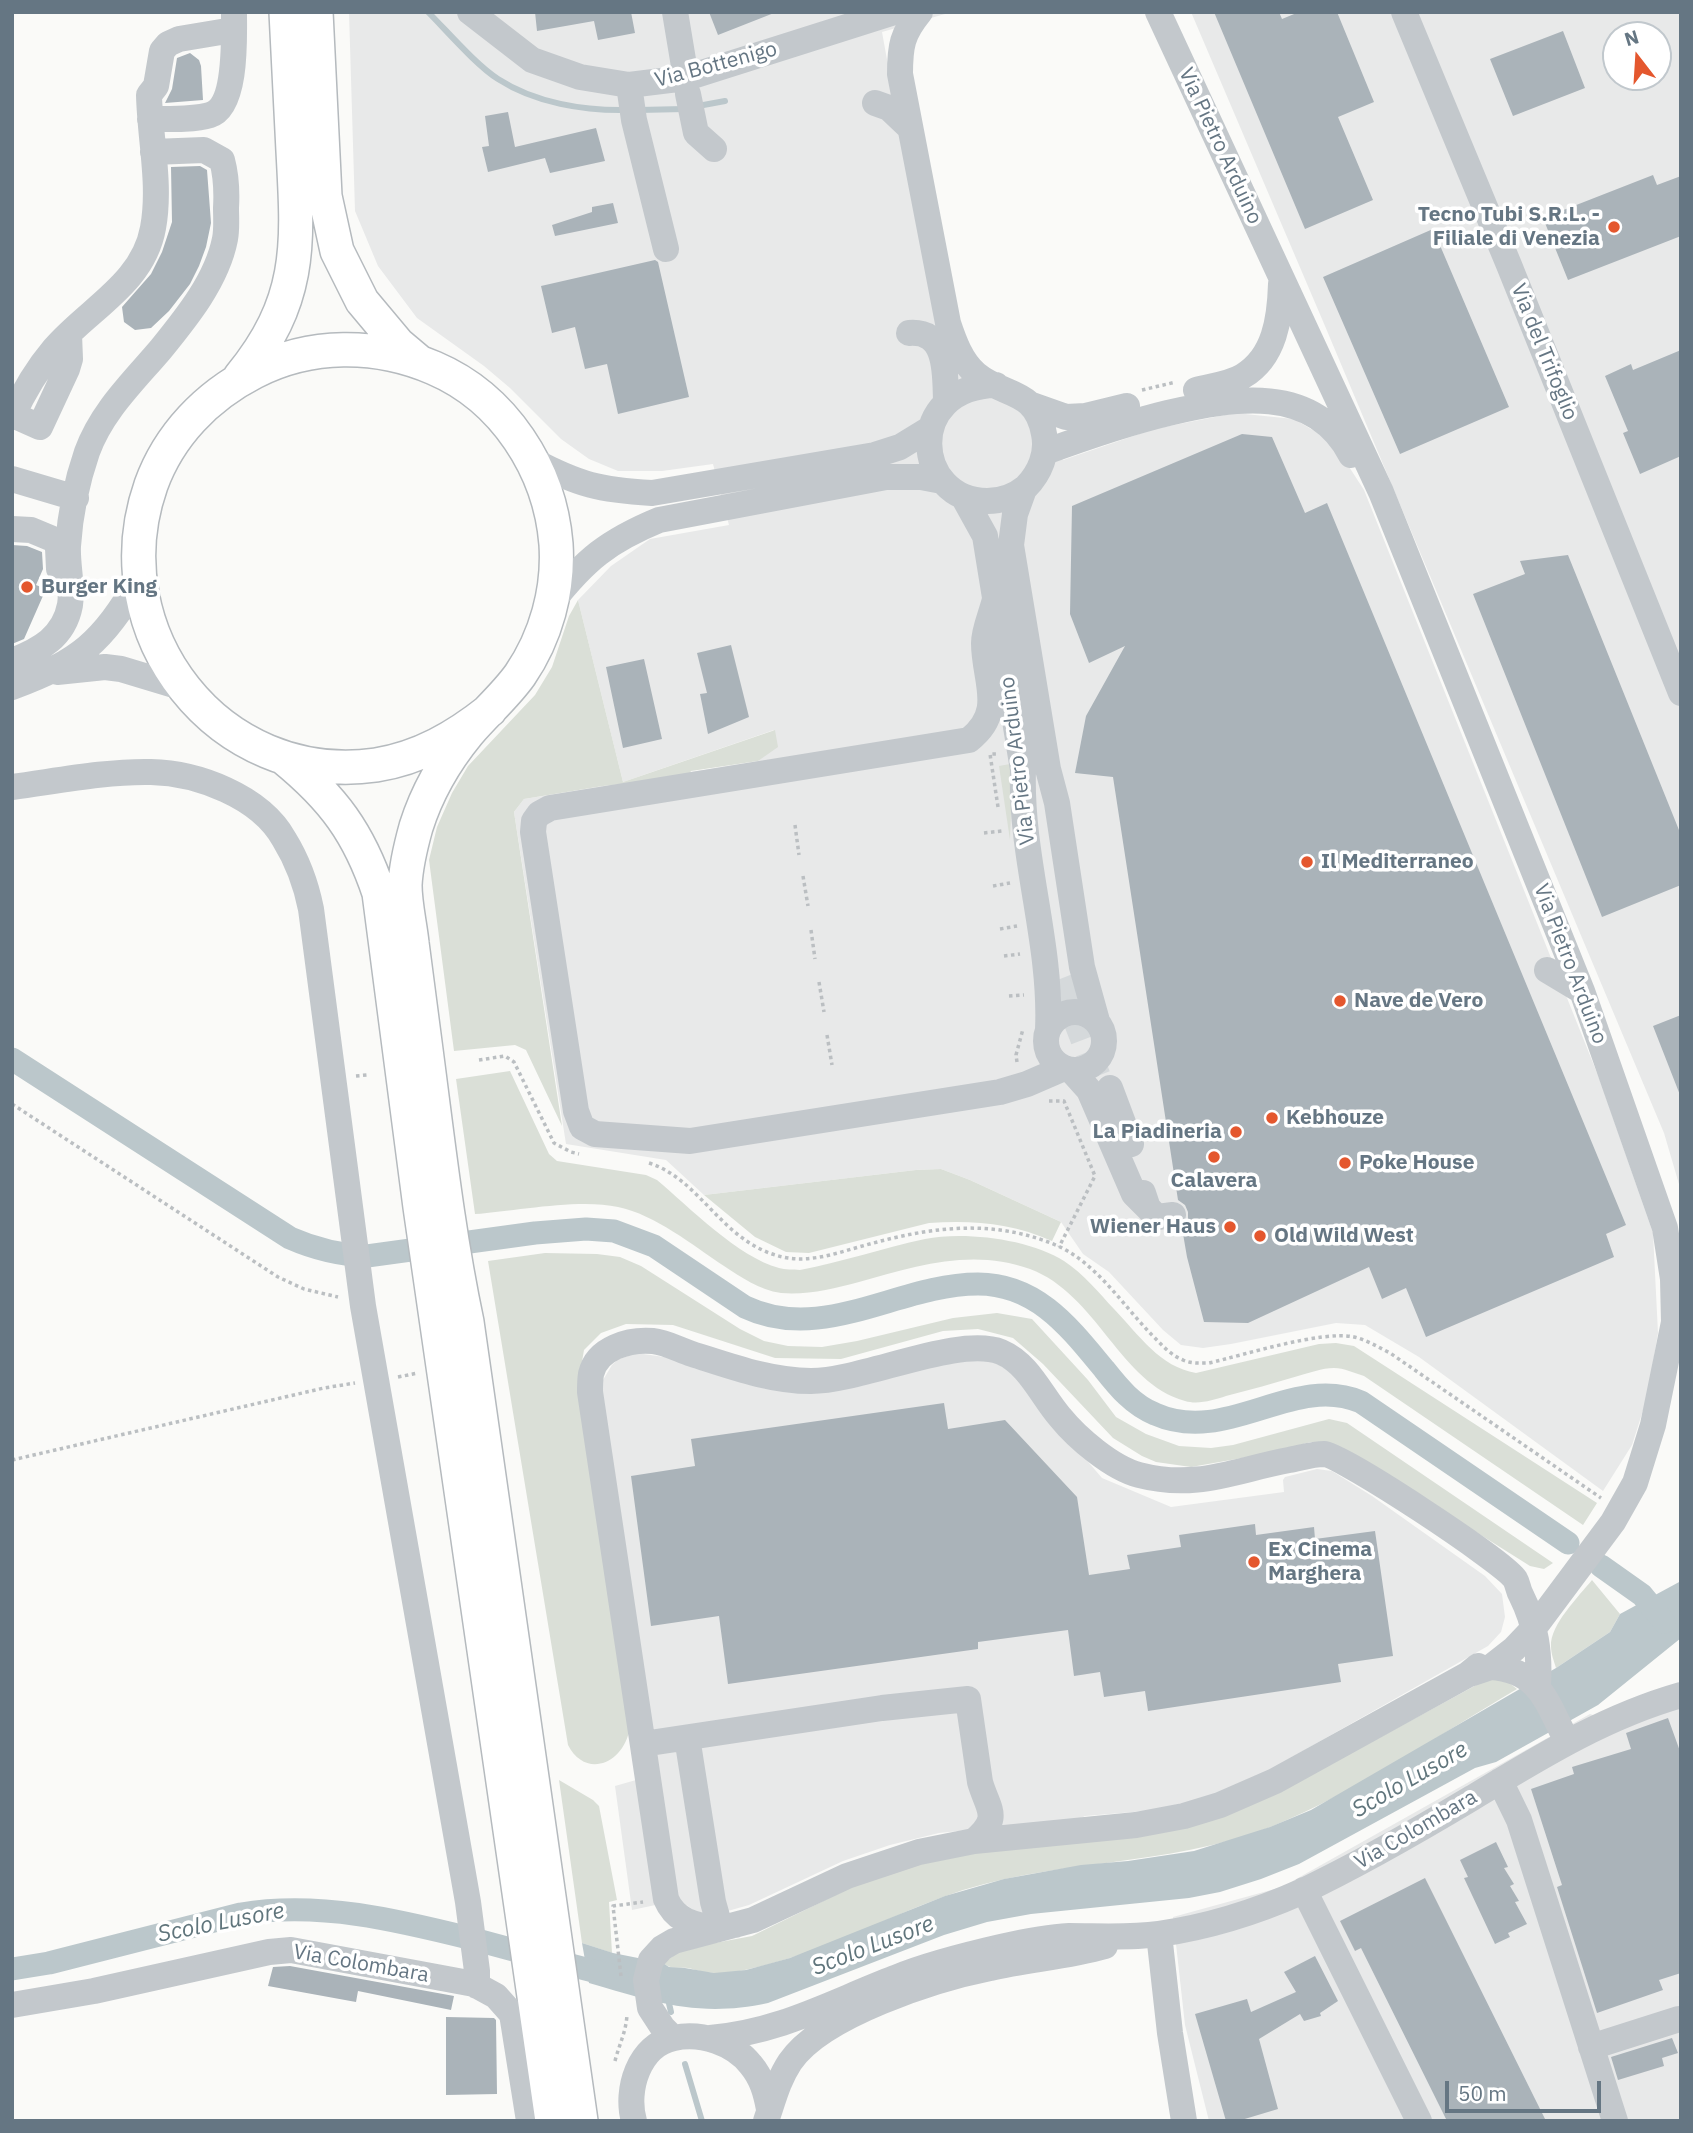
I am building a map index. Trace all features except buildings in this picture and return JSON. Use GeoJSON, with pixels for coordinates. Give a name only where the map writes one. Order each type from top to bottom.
{"type":"FeatureCollection","features":[{"type":"Feature","properties":{"kind":"main road"},"geometry":{"type":"LineString","coordinates":[[238,380],[263,347],[278,319],[290,285],[297,249],[286,12]]}},
{"type":"Feature","properties":{"kind":"main road"},"geometry":{"type":"LineString","coordinates":[[316,12],[325,197],[337,251],[348,276],[373,316],[398,344],[419,361]]}},
{"type":"Feature","properties":{"kind":"main road"},"geometry":{"type":"LineString","coordinates":[[433,1205],[405,888],[408,859],[424,804],[452,754],[507,692],[529,661],[545,627],[552,602],[556,566],[555,530],[547,494],[533,460],[503,418],[485,400],[465,384],[419,361],[389,353],[358,349],[295,355],[266,365],[238,380],[197,412],[180,432],[158,470],[145,502],[140,527],[139,580],[153,637],[184,688],[200,706],[238,736],[282,756],[313,764],[344,767],[376,765],[407,758],[456,736],[490,710]]}},
{"type":"Feature","properties":{"kind":"main road"},"geometry":{"type":"LineString","coordinates":[[282,756],[332,802],[352,830],[368,861],[379,893],[445,1286],[444,1369],[539,1929]]}},
{"type":"Feature","properties":{"kind":"main road"},"geometry":{"type":"LineString","coordinates":[[445,1286],[467,1322],[549,2004],[552,2121]]}},
{"type":"Feature","properties":{"kind":"main road"},"geometry":{"type":"LineString","coordinates":[[549,2004],[582,2121]]}},
{"type":"Feature","properties":{"kind":"street","name":"Via Bottenigo"},"geometry":{"type":"LineString","coordinates":[[470,12],[532,60],[580,77],[631,102],[689,96],[894,12]]}},
{"type":"Feature","properties":{"kind":"street"},"geometry":{"type":"LineString","coordinates":[[675,12],[696,133],[714,149]]}},
{"type":"Feature","properties":{"kind":"street"},"geometry":{"type":"LineString","coordinates":[[920,12],[904,34],[900,49],[900,74],[948,323],[963,360],[976,374],[1015,393],[1031,405],[1040,419],[1045,435],[1045,452],[1034,479],[1024,489],[995,501],[964,498],[942,481],[932,464],[929,446],[931,428],[946,401],[961,391],[996,385]]}},
{"type":"Feature","properties":{"kind":"street","name":"Via Pietro Arduino"},"geometry":{"type":"LineString","coordinates":[[1158,12],[1381,492],[1582,991],[1673,1235],[1673,1279],[1678,1315],[1640,1473],[1609,1512],[1566,1584],[1534,1628],[1514,1650],[1479,1671]]}},
{"type":"Feature","properties":{"kind":"street","name":"Via del Trifoglio"},"geometry":{"type":"LineString","coordinates":[[1404,12],[1681,693]]}},
{"type":"Feature","properties":{"kind":"street"},"geometry":{"type":"LineString","coordinates":[[13,416],[32,380],[53,350],[116,293],[139,265],[148,248],[155,201],[153,152],[150,119],[149,95],[156,86],[161,54],[165,46],[179,38],[234,21],[231,78],[217,112],[210,116],[150,119]]}},
{"type":"Feature","properties":{"kind":"street"},"geometry":{"type":"LineString","coordinates":[[631,102],[666,249]]}},
{"type":"Feature","properties":{"kind":"street"},"geometry":{"type":"LineString","coordinates":[[875,103],[889,108],[908,126]]}},
{"type":"Feature","properties":{"kind":"street"},"geometry":{"type":"LineString","coordinates":[[12,661],[48,644],[62,629],[70,604],[68,548],[87,453],[101,422],[122,392],[162,348],[212,277],[226,236],[225,172],[222,160],[204,150],[153,152]]}},
{"type":"Feature","properties":{"kind":"street","name":"Via Pietro Arduino"},"geometry":{"type":"LineString","coordinates":[[1031,405],[1066,417],[1086,416],[1241,378],[1252,370],[1276,335],[1282,279]]}},
{"type":"Feature","properties":{"kind":"street"},"geometry":{"type":"LineString","coordinates":[[909,333],[922,332],[933,339],[940,351],[945,368],[946,401]]}},
{"type":"Feature","properties":{"kind":"street","name":"Via Pietro Arduino"},"geometry":{"type":"LineString","coordinates":[[1229,382],[1256,384],[1288,392],[1321,405],[1348,421]]}},
{"type":"Feature","properties":{"kind":"street"},"geometry":{"type":"LineString","coordinates":[[1045,452],[1117,425],[1206,404],[1228,400],[1279,401],[1305,410],[1330,427],[1347,446],[1361,473],[1381,492]]}},
{"type":"Feature","properties":{"kind":"street"},"geometry":{"type":"LineString","coordinates":[[533,460],[588,486],[652,493],[875,455],[900,447],[931,428]]}},
{"type":"Feature","properties":{"kind":"street"},"geometry":{"type":"LineString","coordinates":[[552,602],[594,554],[626,534],[659,520],[886,477],[921,477],[942,481]]}},
{"type":"Feature","properties":{"kind":"street"},"geometry":{"type":"LineString","coordinates":[[12,480],[76,498]]}},
{"type":"Feature","properties":{"kind":"street","name":"Via Pietro Arduino"},"geometry":{"type":"LineString","coordinates":[[1024,489],[1015,514],[1011,545],[1036,770],[1022,804],[1032,956],[1078,1095],[1122,1203]]}},
{"type":"Feature","properties":{"kind":"street","name":"Via Pietro Arduino"},"geometry":{"type":"LineString","coordinates":[[964,498],[985,536],[995,599],[1036,770],[1057,803],[1082,967],[1105,1040],[1098,1059],[1090,1066],[1069,1063]]}},
{"type":"Feature","properties":{"kind":"street"},"geometry":{"type":"LineString","coordinates":[[12,529],[32,530],[55,540],[58,548],[58,619],[62,629]]}},
{"type":"Feature","properties":{"kind":"street"},"geometry":{"type":"LineString","coordinates":[[52,673],[82,654],[104,632],[139,580]]}},
{"type":"Feature","properties":{"kind":"street"},"geometry":{"type":"LineString","coordinates":[[995,599],[984,640],[992,706],[981,731],[969,740],[550,808],[539,814],[533,827],[576,1111],[582,1127],[595,1135],[690,1141],[1000,1092],[1025,1075],[1069,1063]]}},
{"type":"Feature","properties":{"kind":"street"},"geometry":{"type":"LineString","coordinates":[[12,687],[52,673],[105,667],[121,669],[184,688]]}},
{"type":"Feature","properties":{"kind":"street"},"geometry":{"type":"LineString","coordinates":[[1036,770],[1045,804],[1068,978]]}},
{"type":"Feature","properties":{"kind":"street"},"geometry":{"type":"LineString","coordinates":[[12,787],[132,772],[179,774],[209,782],[237,796],[262,814],[284,837],[306,886],[363,1302],[468,1902],[477,1978]]}},
{"type":"Feature","properties":{"kind":"street"},"geometry":{"type":"LineString","coordinates":[[1547,970],[1582,991]]}},
{"type":"Feature","properties":{"kind":"street"},"geometry":{"type":"LineString","coordinates":[[1097,1021],[1080,1012],[1070,1012],[1053,1021],[1069,1063],[1152,1199],[1164,1210]]}},
{"type":"Feature","properties":{"kind":"street"},"geometry":{"type":"LineString","coordinates":[[728,1926],[690,1923],[673,1912],[666,1899],[590,1392],[591,1373],[599,1358],[623,1343],[654,1341],[774,1378],[813,1381],[852,1377],[906,1361],[973,1347],[1001,1352],[1030,1374],[1060,1418],[1098,1453],[1137,1475],[1177,1480],[1214,1479],[1325,1454],[1353,1466],[1511,1575],[1529,1608],[1534,1628],[1532,1673],[1562,1733]]}},
{"type":"Feature","properties":{"kind":"street"},"geometry":{"type":"LineString","coordinates":[[1518,1587],[1566,1584]]}},
{"type":"Feature","properties":{"kind":"street"},"geometry":{"type":"LineString","coordinates":[[634,2121],[632,2098],[639,2065],[653,2048],[670,2035],[650,2008],[646,1980],[651,1960],[662,1948],[674,1941],[753,1920],[871,1867],[919,1852],[974,1842],[1136,1825],[1184,1816],[1220,1805],[1275,1781],[1479,1671],[1513,1636],[1517,1623],[1518,1587]]}},
{"type":"Feature","properties":{"kind":"street"},"geometry":{"type":"LineString","coordinates":[[1479,1671],[1532,1673]]}},
{"type":"Feature","properties":{"kind":"street","name":"Via Colombara"},"geometry":{"type":"LineString","coordinates":[[768,2115],[781,2077],[792,2060],[804,2046],[839,2022],[890,1999],[947,1979],[989,1968],[1077,1954],[1254,1912],[1304,1891],[1408,1837],[1500,1781],[1562,1733],[1603,1723],[1681,1695]]}},
{"type":"Feature","properties":{"kind":"street"},"geometry":{"type":"LineString","coordinates":[[643,1744],[882,1708],[968,1699],[980,1782],[990,1802]]}},
{"type":"Feature","properties":{"kind":"street"},"geometry":{"type":"LineString","coordinates":[[974,1842],[990,1822],[990,1802],[995,1784],[986,1715]]}},
{"type":"Feature","properties":{"kind":"street"},"geometry":{"type":"LineString","coordinates":[[689,1751],[713,1902],[728,1926]]}},
{"type":"Feature","properties":{"kind":"street"},"geometry":{"type":"LineString","coordinates":[[1500,1781],[1519,1820],[1615,2121]]}},
{"type":"Feature","properties":{"kind":"street"},"geometry":{"type":"LineString","coordinates":[[1304,1891],[1419,2121]]}},
{"type":"Feature","properties":{"kind":"street"},"geometry":{"type":"LineString","coordinates":[[1150,1935],[1184,2121]]}},
{"type":"Feature","properties":{"kind":"street","name":"Via Colombara"},"geometry":{"type":"LineString","coordinates":[[670,2035],[710,2038],[735,2036],[780,2026],[896,1977],[1002,1947],[1066,1936],[1150,1935]]}},
{"type":"Feature","properties":{"kind":"street","name":"Via Colombara"},"geometry":{"type":"LineString","coordinates":[[12,2005],[94,1991],[269,1952],[291,1950],[477,1978],[512,2014],[529,2121]]}},
{"type":"Feature","properties":{"kind":"street"},"geometry":{"type":"LineString","coordinates":[[1591,2047],[1679,2019]]}},
{"type":"Feature","properties":{"kind":"street"},"geometry":{"type":"LineString","coordinates":[[710,2038],[729,2046],[752,2065],[765,2087],[768,2115]]}},
{"type":"Feature","properties":{"kind":"path"},"geometry":{"type":"LineString","coordinates":[[1136,391],[1176,382]]}},
{"type":"Feature","properties":{"kind":"path"},"geometry":{"type":"LineString","coordinates":[[1000,818],[990,754],[1001,754]]}},
{"type":"Feature","properties":{"kind":"path"},"geometry":{"type":"LineString","coordinates":[[795,825],[799,855]]}},
{"type":"Feature","properties":{"kind":"path"},"geometry":{"type":"LineString","coordinates":[[984,833],[1002,831]]}},
{"type":"Feature","properties":{"kind":"path"},"geometry":{"type":"LineString","coordinates":[[803,876],[808,906]]}},
{"type":"Feature","properties":{"kind":"path"},"geometry":{"type":"LineString","coordinates":[[993,886],[1010,883],[1012,894]]}},
{"type":"Feature","properties":{"kind":"path"},"geometry":{"type":"LineString","coordinates":[[1015,915],[1018,935]]}},
{"type":"Feature","properties":{"kind":"path"},"geometry":{"type":"LineString","coordinates":[[1000,929],[1017,926]]}},
{"type":"Feature","properties":{"kind":"path"},"geometry":{"type":"LineString","coordinates":[[811,930],[815,959]]}},
{"type":"Feature","properties":{"kind":"path"},"geometry":{"type":"LineString","coordinates":[[1019,945],[1032,956]]}},
{"type":"Feature","properties":{"kind":"path"},"geometry":{"type":"LineString","coordinates":[[1004,956],[1032,956]]}},
{"type":"Feature","properties":{"kind":"path"},"geometry":{"type":"LineString","coordinates":[[819,982],[824,1012]]}},
{"type":"Feature","properties":{"kind":"path"},"geometry":{"type":"LineString","coordinates":[[1009,996],[1027,995],[1027,1004]]}},
{"type":"Feature","properties":{"kind":"path"},"geometry":{"type":"LineString","coordinates":[[827,1035],[832,1065]]}},
{"type":"Feature","properties":{"kind":"path"},"geometry":{"type":"LineString","coordinates":[[1025,1075],[1016,1055],[1069,1063]]}},
{"type":"Feature","properties":{"kind":"path"},"geometry":{"type":"LineString","coordinates":[[479,1060],[505,1056],[514,1062],[554,1143],[571,1153]]}},
{"type":"Feature","properties":{"kind":"path"},"geometry":{"type":"LineString","coordinates":[[1059,1247],[1095,1176],[1064,1101]]}},
{"type":"Feature","properties":{"kind":"path"},"geometry":{"type":"LineString","coordinates":[[12,1104],[278,1277],[304,1289],[363,1302]]}},
{"type":"Feature","properties":{"kind":"path"},"geometry":{"type":"LineString","coordinates":[[652,1164],[677,1176],[707,1208],[749,1243],[785,1257],[810,1258],[904,1234],[962,1227],[1023,1235],[1059,1247],[1079,1258],[1092,1270],[1166,1349],[1191,1363],[1209,1363],[1329,1336],[1353,1337],[1369,1342],[1390,1353],[1609,1512]]}},
{"type":"Feature","properties":{"kind":"path"},"geometry":{"type":"LineString","coordinates":[[12,1460],[324,1388],[444,1369]]}},
{"type":"Feature","properties":{"kind":"shaded area"},"geometry":{"type":"Polygon","coordinates":[[[349,12],[952,12],[882,32],[904,153],[954,364],[1048,422],[1063,460],[1154,429],[1235,413],[1294,419],[1333,442],[1364,490],[1601,1083],[1653,1233],[1658,1333],[1647,1398],[1632,1445],[1603,1491],[1419,1357],[1365,1325],[1336,1323],[1203,1348],[1181,1345],[1163,1330],[1109,1272],[1083,1254],[1061,1222],[941,1169],[704,1195],[666,1160],[566,1144],[514,812],[524,799],[758,761],[774,730],[623,782],[578,600],[611,566],[650,539],[729,525],[713,464],[662,471],[618,471],[589,459],[561,439],[484,366],[417,318],[378,266],[355,211],[349,12]]]}},
{"type":"Feature","properties":{"kind":"shaded area"},"geometry":{"type":"Polygon","coordinates":[[[1191,12],[1681,12],[1681,1191],[1664,1133],[1191,12]]]}},
{"type":"Feature","properties":{"kind":"shaded area"},"geometry":{"type":"Polygon","coordinates":[[[578,600],[623,782],[775,730],[778,747],[758,761],[691,771],[688,777],[603,786],[524,799],[514,812],[562,1126],[526,1050],[515,1045],[454,1051],[429,860],[437,827],[452,793],[468,766],[535,695],[552,667],[569,616],[578,600]]]}},
{"type":"Feature","properties":{"kind":"shaded area"},"geometry":{"type":"Polygon","coordinates":[[[1010,764],[1012,784],[1010,840],[999,766],[1010,764]]]}},
{"type":"Feature","properties":{"kind":"shaded area"},"geometry":{"type":"Polygon","coordinates":[[[510,1071],[549,1154],[557,1161],[646,1175],[657,1180],[715,1230],[763,1262],[781,1269],[800,1270],[925,1239],[958,1236],[996,1239],[1033,1247],[1050,1253],[1078,1272],[1151,1348],[1183,1370],[1196,1373],[1319,1344],[1354,1346],[1597,1503],[1583,1525],[1364,1376],[1345,1370],[1325,1369],[1211,1400],[1185,1401],[1162,1391],[1143,1376],[1073,1298],[1053,1281],[1030,1269],[1008,1263],[987,1260],[944,1262],[922,1265],[830,1289],[781,1293],[751,1282],[660,1224],[618,1207],[567,1204],[475,1214],[456,1079],[510,1071]]]}},
{"type":"Feature","properties":{"kind":"shaded area"},"geometry":{"type":"Polygon","coordinates":[[[941,1169],[1061,1222],[1052,1241],[1007,1227],[945,1222],[929,1223],[809,1253],[786,1252],[755,1237],[704,1195],[916,1170],[941,1169]]]}},
{"type":"Feature","properties":{"kind":"shaded area"},"geometry":{"type":"Polygon","coordinates":[[[545,1253],[620,1257],[641,1266],[740,1329],[764,1341],[788,1346],[822,1347],[953,1318],[997,1313],[1032,1319],[1088,1380],[1116,1417],[1146,1434],[1179,1446],[1211,1448],[1233,1445],[1329,1419],[1347,1423],[1553,1563],[1544,1569],[1530,1566],[1341,1447],[1311,1442],[1265,1454],[1191,1467],[1156,1462],[1113,1438],[1043,1364],[1013,1338],[978,1329],[943,1331],[841,1359],[775,1358],[673,1325],[626,1324],[601,1333],[584,1350],[579,1379],[629,1732],[625,1743],[611,1759],[593,1764],[584,1762],[568,1745],[488,1261],[545,1253]]]}},
{"type":"Feature","properties":{"kind":"shaded area"},"geometry":{"type":"Polygon","coordinates":[[[636,1353],[686,1360],[762,1388],[803,1393],[929,1364],[985,1357],[1011,1372],[1102,1478],[1171,1507],[1284,1492],[1285,1477],[1317,1469],[1332,1471],[1485,1576],[1502,1594],[1505,1617],[1501,1632],[1488,1646],[1250,1781],[1195,1801],[1145,1811],[939,1833],[890,1845],[843,1861],[749,1905],[710,1916],[698,1913],[679,1900],[632,1910],[615,1786],[657,1774],[602,1388],[603,1380],[612,1365],[617,1360],[636,1353]]]}},
{"type":"Feature","properties":{"kind":"shaded area"},"geometry":{"type":"Polygon","coordinates":[[[1592,1580],[1620,1614],[1610,1632],[1556,1668],[1551,1646],[1555,1629],[1592,1580]]]}},
{"type":"Feature","properties":{"kind":"shaded area"},"geometry":{"type":"Polygon","coordinates":[[[1504,1679],[1517,1689],[1335,1797],[1273,1826],[1233,1840],[1192,1850],[1066,1868],[984,1884],[943,1897],[811,1951],[747,1970],[711,1973],[663,1963],[683,1949],[752,1936],[856,1885],[924,1862],[1285,1789],[1480,1683],[1504,1679]]]}},
{"type":"Feature","properties":{"kind":"shaded area"},"geometry":{"type":"Polygon","coordinates":[[[1681,1705],[1681,2121],[1209,2121],[1185,2025],[1173,1917],[1282,1887],[1590,1714],[1624,1725],[1681,1705]]]}},
{"type":"Feature","properties":{"kind":"shaded area"},"geometry":{"type":"Polygon","coordinates":[[[559,1780],[599,1806],[617,1900],[609,1902],[612,1953],[582,1943],[559,1780]]]}},
{"type":"Feature","properties":{"kind":"water"},"geometry":{"type":"Polygon","coordinates":[[[1681,1581],[1681,1638],[1598,1705],[1496,1762],[1475,1768],[1299,1864],[1261,1879],[1220,1892],[1189,1898],[1031,1914],[987,1922],[944,1935],[768,2003],[743,2007],[720,2009],[677,2006],[589,1983],[582,1943],[613,1953],[663,1963],[669,1967],[714,1973],[746,1970],[790,1958],[945,1896],[1004,1879],[1081,1865],[1194,1851],[1270,1827],[1311,1810],[1556,1668],[1610,1632],[1620,1614],[1681,1581]]]}},
{"type":"Feature","properties":{"kind":"waterway"},"geometry":{"type":"LineString","coordinates":[[428,12],[480,65],[512,87],[560,104],[628,110]]}},
{"type":"Feature","properties":{"kind":"waterway"},"geometry":{"type":"LineString","coordinates":[[698,106],[725,101]]}},
{"type":"Feature","properties":{"kind":"waterway"},"geometry":{"type":"LineString","coordinates":[[639,110],[684,109]]}},
{"type":"Feature","properties":{"kind":"waterway"},"geometry":{"type":"LineString","coordinates":[[12,1059],[290,1238],[318,1248],[367,1256],[535,1233],[586,1229],[614,1231],[654,1246],[745,1307],[774,1317],[803,1319],[832,1316],[949,1287],[978,1284],[999,1286],[1035,1300],[1050,1311],[1078,1338],[1127,1395],[1155,1414],[1182,1421],[1208,1422],[1310,1396],[1336,1396],[1361,1402],[1568,1543]]}},
{"type":"Feature","properties":{"kind":"waterway"},"geometry":{"type":"LineString","coordinates":[[1601,1566],[1642,1595],[1664,1622]]}},
{"type":"Feature","properties":{"kind":"waterway","name":"Scolo Lusore"},"geometry":{"type":"LineString","coordinates":[[12,1969],[49,1963],[241,1914],[299,1910],[358,1914],[416,1925],[617,1977]]}},
{"type":"Feature","properties":{"kind":"waterway"},"geometry":{"type":"LineString","coordinates":[[668,1999],[671,2012]]}},
{"type":"Feature","properties":{"kind":"waterway"},"geometry":{"type":"LineString","coordinates":[[685,2064],[702,2121]]}},
{"type":"Feature","properties":{"kind":"tunnel"},"geometry":{"type":"LineString","coordinates":[[1060,979],[1103,1090]]}},
{"type":"Feature","properties":{"kind":"place","name":"Tecno Tubi S.R.L. - Filiale di Venezia"},"geometry":{"type":"Point","coordinates":[1614,227]}},
{"type":"Feature","properties":{"kind":"place","name":"Burger King"},"geometry":{"type":"Point","coordinates":[27,587]}},
{"type":"Feature","properties":{"kind":"place","name":"Il Mediterraneo"},"geometry":{"type":"Point","coordinates":[1307,862]}},
{"type":"Feature","properties":{"kind":"place","name":"Nave de Vero"},"geometry":{"type":"Point","coordinates":[1340,1001]}},
{"type":"Feature","properties":{"kind":"place","name":"Kebhouze"},"geometry":{"type":"Point","coordinates":[1272,1118]}},
{"type":"Feature","properties":{"kind":"place","name":"La Piadineria"},"geometry":{"type":"Point","coordinates":[1236,1132]}},
{"type":"Feature","properties":{"kind":"place","name":"Calavera"},"geometry":{"type":"Point","coordinates":[1214,1157]}},
{"type":"Feature","properties":{"kind":"place","name":"Poke House"},"geometry":{"type":"Point","coordinates":[1345,1163]}},
{"type":"Feature","properties":{"kind":"place","name":"Wiener Haus"},"geometry":{"type":"Point","coordinates":[1230,1227]}},
{"type":"Feature","properties":{"kind":"place","name":"Old Wild West"},"geometry":{"type":"Point","coordinates":[1260,1236]}},
{"type":"Feature","properties":{"kind":"place","name":"Ex Cinema Marghera"},"geometry":{"type":"Point","coordinates":[1254,1562]}}]}
